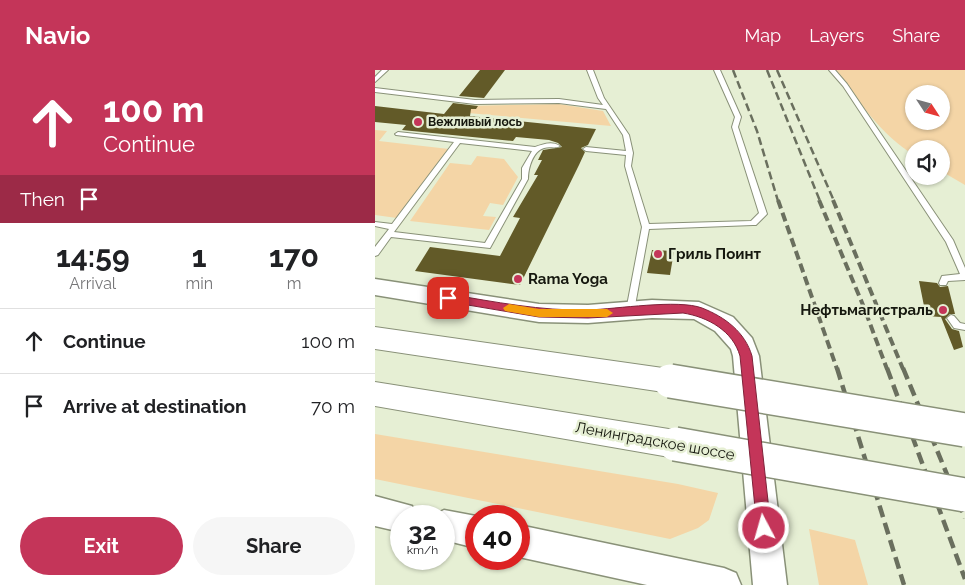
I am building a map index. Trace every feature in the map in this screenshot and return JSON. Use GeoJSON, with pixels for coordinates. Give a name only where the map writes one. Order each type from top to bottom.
{"type":"FeatureCollection","features":[{"type":"Feature","properties":{"kind":"main road"},"geometry":{"type":"LineString","coordinates":[[375,338],[669,381],[965,430]]}},
{"type":"Feature","properties":{"kind":"main road","name":"Ленинградское шоссе"},"geometry":{"type":"LineString","coordinates":[[375,394],[965,495]]}},
{"type":"Feature","properties":{"kind":"street"},"geometry":{"type":"LineString","coordinates":[[375,287],[539,313],[588,314],[683,309],[699,311],[712,316],[724,324],[743,345],[770,585]]}},
{"type":"Feature","properties":{"kind":"street"},"geometry":{"type":"LineString","coordinates":[[375,511],[390,514]]}},
{"type":"Feature","properties":{"kind":"street"},"geometry":{"type":"LineString","coordinates":[[530,543],[724,585]]}},
{"type":"Feature","properties":{"kind":"lane"},"geometry":{"type":"LineString","coordinates":[[375,80],[385,70]]}},
{"type":"Feature","properties":{"kind":"lane"},"geometry":{"type":"LineString","coordinates":[[590,70],[601,98],[626,135],[630,153],[628,166],[646,227],[641,310]]}},
{"type":"Feature","properties":{"kind":"lane"},"geometry":{"type":"LineString","coordinates":[[646,227],[753,223],[763,214],[735,127],[738,118],[717,70]]}},
{"type":"Feature","properties":{"kind":"lane"},"geometry":{"type":"LineString","coordinates":[[832,70],[845,84],[950,242],[965,276],[945,278],[943,283]]}},
{"type":"Feature","properties":{"kind":"lane"},"geometry":{"type":"LineString","coordinates":[[375,90],[475,102],[559,101],[609,108]]}},
{"type":"Feature","properties":{"kind":"lane"},"geometry":{"type":"LineString","coordinates":[[398,134],[536,149],[546,144],[557,146]]}},
{"type":"Feature","properties":{"kind":"lane"},"geometry":{"type":"LineString","coordinates":[[375,252],[457,141]]}},
{"type":"Feature","properties":{"kind":"lane"},"geometry":{"type":"LineString","coordinates":[[375,224],[391,230],[487,246],[525,179],[525,168],[536,149]]}},
{"type":"Feature","properties":{"kind":"lane"},"geometry":{"type":"LineString","coordinates":[[586,149],[630,153]]}},
{"type":"Feature","properties":{"kind":"lane"},"geometry":{"type":"LineString","coordinates":[[951,318],[957,326],[965,327]]}},
{"type":"Feature","properties":{"kind":"shaded area"},"geometry":{"type":"Polygon","coordinates":[[[835,70],[965,70],[965,185],[950,176],[950,140],[905,140],[905,149],[891,138],[835,70]]]}},
{"type":"Feature","properties":{"kind":"shaded area"},"geometry":{"type":"Polygon","coordinates":[[[559,104],[603,111],[611,126],[457,112],[461,106],[559,104]]]}},
{"type":"Feature","properties":{"kind":"shaded area"},"geometry":{"type":"Polygon","coordinates":[[[375,130],[387,131],[379,141],[449,149],[397,218],[375,215],[375,130]]]}},
{"type":"Feature","properties":{"kind":"shaded area"},"geometry":{"type":"Polygon","coordinates":[[[477,156],[504,159],[518,177],[503,205],[490,203],[483,216],[496,217],[489,230],[410,221],[450,163],[471,165],[477,156]]]}},
{"type":"Feature","properties":{"kind":"shaded area"},"geometry":{"type":"Polygon","coordinates":[[[375,434],[678,484],[718,493],[709,520],[698,528],[670,539],[530,511],[530,505],[503,505],[375,479],[375,434]]]}},
{"type":"Feature","properties":{"kind":"shaded area"},"geometry":{"type":"Polygon","coordinates":[[[809,529],[855,540],[868,585],[819,585],[809,529]]]}},
{"type":"Feature","properties":{"kind":"building"},"geometry":{"type":"Polygon","coordinates":[[[480,70],[505,70],[484,98],[459,96],[480,70]]]}},
{"type":"Feature","properties":{"kind":"building"},"geometry":{"type":"Polygon","coordinates":[[[453,103],[478,106],[476,109],[471,109],[470,116],[596,129],[588,145],[581,148],[585,152],[520,285],[415,271],[430,247],[500,256],[520,218],[513,217],[538,175],[534,175],[542,160],[538,160],[543,150],[562,147],[558,143],[549,140],[516,137],[513,141],[402,130],[406,125],[375,122],[375,106],[444,114],[453,103]]]}},
{"type":"Feature","properties":{"kind":"building"},"geometry":{"type":"Polygon","coordinates":[[[652,250],[674,251],[670,275],[647,273],[652,250]]]}},
{"type":"Feature","properties":{"kind":"building"},"geometry":{"type":"Polygon","coordinates":[[[919,281],[937,283],[940,287],[948,286],[955,314],[950,314],[945,319],[952,329],[959,331],[963,347],[954,350],[941,317],[926,316],[919,281]]]}},
{"type":"Feature","properties":{"kind":"railway"},"geometry":{"type":"LineString","coordinates":[[733,70],[757,131],[778,201]]}},
{"type":"Feature","properties":{"kind":"railway"},"geometry":{"type":"LineString","coordinates":[[767,70],[820,201]]}},
{"type":"Feature","properties":{"kind":"railway"},"geometry":{"type":"LineString","coordinates":[[777,70],[834,201]]}},
{"type":"Feature","properties":{"kind":"railway"},"geometry":{"type":"LineString","coordinates":[[778,200],[837,369]]}},
{"type":"Feature","properties":{"kind":"railway"},"geometry":{"type":"LineString","coordinates":[[819,200],[863,305],[887,369]]}},
{"type":"Feature","properties":{"kind":"railway"},"geometry":{"type":"LineString","coordinates":[[833,200],[903,369]]}},
{"type":"Feature","properties":{"kind":"railway"},"geometry":{"type":"LineString","coordinates":[[837,368],[904,585]]}},
{"type":"Feature","properties":{"kind":"railway"},"geometry":{"type":"LineString","coordinates":[[887,368],[965,579]]}},
{"type":"Feature","properties":{"kind":"railway"},"geometry":{"type":"LineString","coordinates":[[903,368],[965,518]]}},
{"type":"Feature","properties":{"kind":"slow traffic"},"geometry":{"type":"LineString","coordinates":[[509,308],[539,313],[607,313]]}},
{"type":"Feature","properties":{"kind":"place","name":"Вежливый лось"},"geometry":{"type":"Point","coordinates":[418,122]}},
{"type":"Feature","properties":{"kind":"place","name":"Гриль Поинт"},"geometry":{"type":"Point","coordinates":[658,254]}},
{"type":"Feature","properties":{"kind":"place","name":"Rama Yoga"},"geometry":{"type":"Point","coordinates":[518,279]}},
{"type":"Feature","properties":{"kind":"place","name":"Нефтьмагистраль"},"geometry":{"type":"Point","coordinates":[943,310]}},
{"type":"Feature","properties":{"kind":"route"},"geometry":{"type":"LineString","coordinates":[[448,298],[539,313],[588,314],[652,309],[683,309],[699,311],[712,316],[724,324],[743,345],[746,356],[764,528]]}}]}
